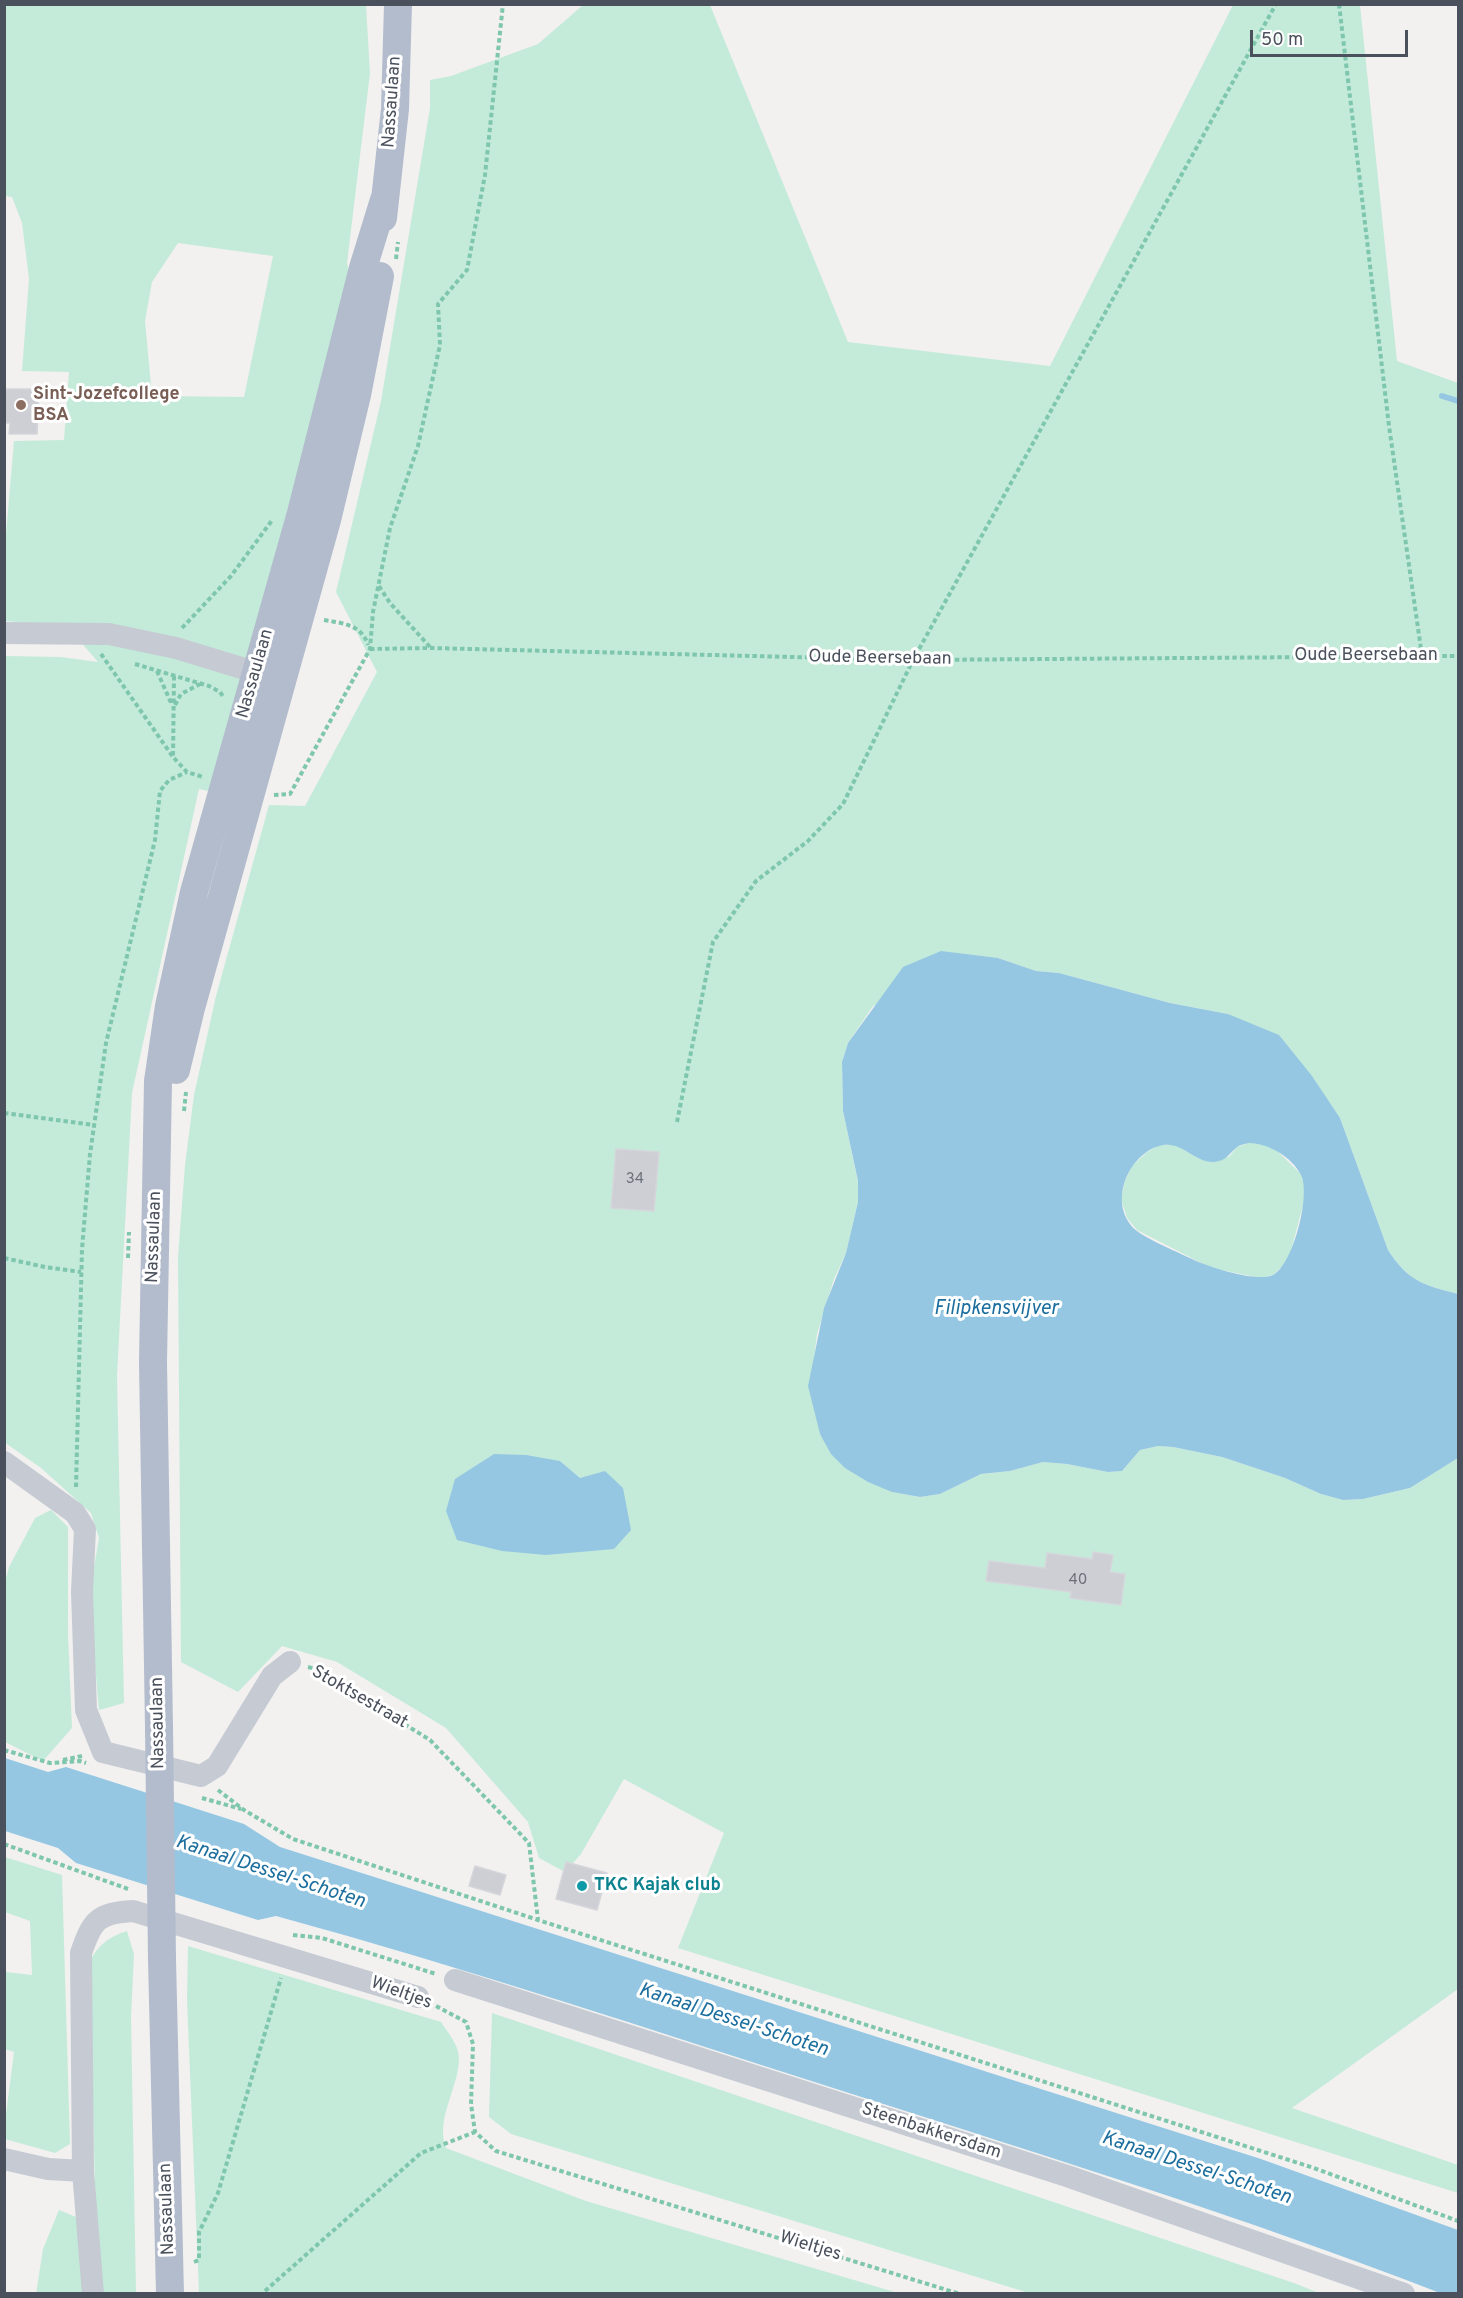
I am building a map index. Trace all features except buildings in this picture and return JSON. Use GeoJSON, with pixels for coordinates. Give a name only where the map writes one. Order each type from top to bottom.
{"type":"FeatureCollection","features":[{"type":"Feature","properties":{"kind":"main road","name":"Nassaulaan"},"geometry":{"type":"LineString","coordinates":[[171,2294],[162,1959],[153,1362],[158,1081],[169,1006],[194,892],[268,676],[327,520],[357,395],[381,270],[384,200],[395,109],[398,4]]}},
{"type":"Feature","properties":{"kind":"street"},"geometry":{"type":"LineString","coordinates":[[4,633],[109,634],[176,648],[268,676]]}},
{"type":"Feature","properties":{"kind":"street"},"geometry":{"type":"LineString","coordinates":[[4,1462],[75,1513],[85,1529],[82,1592],[86,1710],[103,1752],[201,1776]]}},
{"type":"Feature","properties":{"kind":"street","name":"Stoktsestraat"},"geometry":{"type":"LineString","coordinates":[[201,1776],[217,1766],[272,1676],[290,1662]]}},
{"type":"Feature","properties":{"kind":"street","name":"Wieltjes"},"geometry":{"type":"LineString","coordinates":[[93,2294],[83,2171],[81,1953],[90,1927],[112,1912],[133,1911],[418,1997]]}},
{"type":"Feature","properties":{"kind":"street","name":"Steenbakkersdam"},"geometry":{"type":"LineString","coordinates":[[454,1980],[1067,2176],[1404,2294]]}},
{"type":"Feature","properties":{"kind":"street"},"geometry":{"type":"LineString","coordinates":[[4,2159],[48,2169],[83,2171]]}},
{"type":"Feature","properties":{"kind":"path"},"geometry":{"type":"LineString","coordinates":[[273,795],[290,794],[370,649],[378,586],[390,528],[418,446],[440,345],[438,304],[467,270],[485,175],[503,4]]}},
{"type":"Feature","properties":{"kind":"path"},"geometry":{"type":"LineString","coordinates":[[677,1122],[713,942],[756,880],[808,841],[843,804],[913,660],[1276,4]]}},
{"type":"Feature","properties":{"kind":"path"},"geometry":{"type":"LineString","coordinates":[[1339,4],[1389,426],[1422,656]]}},
{"type":"Feature","properties":{"kind":"path"},"geometry":{"type":"LineString","coordinates":[[395,262],[399,240]]}},
{"type":"Feature","properties":{"kind":"path"},"geometry":{"type":"LineString","coordinates":[[176,648],[180,630],[231,576],[273,518]]}},
{"type":"Feature","properties":{"kind":"path"},"geometry":{"type":"LineString","coordinates":[[378,586],[430,648]]}},
{"type":"Feature","properties":{"kind":"path"},"geometry":{"type":"LineString","coordinates":[[319,619],[351,625],[366,636],[370,649]]}},
{"type":"Feature","properties":{"kind":"path","name":"Oude Beersebaan"},"geometry":{"type":"LineString","coordinates":[[370,649],[406,647],[913,660],[1458,656]]}},
{"type":"Feature","properties":{"kind":"path"},"geometry":{"type":"LineString","coordinates":[[101,654],[173,757],[187,772],[206,778]]}},
{"type":"Feature","properties":{"kind":"path"},"geometry":{"type":"LineString","coordinates":[[174,709],[157,671],[202,684],[220,692]]}},
{"type":"Feature","properties":{"kind":"path"},"geometry":{"type":"LineString","coordinates":[[173,757],[174,676]]}},
{"type":"Feature","properties":{"kind":"path"},"geometry":{"type":"LineString","coordinates":[[174,709],[181,694],[187,689],[202,684]]}},
{"type":"Feature","properties":{"kind":"path"},"geometry":{"type":"LineString","coordinates":[[75,1513],[81,1272],[90,1154],[106,1043],[155,840],[160,791],[169,780],[187,772]]}},
{"type":"Feature","properties":{"kind":"path"},"geometry":{"type":"LineString","coordinates":[[183,1117],[187,1085]]}},
{"type":"Feature","properties":{"kind":"path"},"geometry":{"type":"LineString","coordinates":[[4,1113],[94,1125]]}},
{"type":"Feature","properties":{"kind":"path"},"geometry":{"type":"LineString","coordinates":[[4,1258],[45,1268],[81,1272]]}},
{"type":"Feature","properties":{"kind":"path","name":"Stoktsestraat"},"geometry":{"type":"LineString","coordinates":[[290,1662],[316,1669],[430,1740],[529,1843],[538,1920]]}},
{"type":"Feature","properties":{"kind":"path"},"geometry":{"type":"LineString","coordinates":[[4,1750],[50,1763],[103,1752]]}},
{"type":"Feature","properties":{"kind":"path"},"geometry":{"type":"LineString","coordinates":[[201,1776],[244,1810],[293,1839],[538,1920],[1314,2168],[1458,2221]]}},
{"type":"Feature","properties":{"kind":"path"},"geometry":{"type":"LineString","coordinates":[[4,1844],[111,1884]]}},
{"type":"Feature","properties":{"kind":"path"},"geometry":{"type":"LineString","coordinates":[[190,2264],[199,2260],[199,2232],[218,2193],[286,1957]]}},
{"type":"Feature","properties":{"kind":"path","name":"Wieltjes"},"geometry":{"type":"LineString","coordinates":[[418,1997],[466,2022],[474,2044],[471,2104],[475,2132],[496,2151],[960,2294]]}},
{"type":"Feature","properties":{"kind":"path"},"geometry":{"type":"LineString","coordinates":[[265,2291],[421,2153],[475,2132]]}},
{"type":"Feature","properties":{"kind":"green space"},"geometry":{"type":"Polygon","coordinates":[[[5,5],[366,5],[370,73],[347,263],[353,287],[213,792],[199,789],[132,1093],[117,1376],[124,1703],[99,1710],[89,1597],[99,1538],[91,1513],[41,1468],[4,1442],[5,656],[61,657],[98,662],[67,626],[5,621],[4,557],[14,441],[64,440],[69,372],[22,371],[29,279],[22,223],[12,197],[5,196],[5,5]],[[178,243],[152,282],[145,321],[152,396],[244,397],[273,256],[178,243]]]}},
{"type":"Feature","properties":{"kind":"green space"},"geometry":{"type":"Polygon","coordinates":[[[583,5],[710,5],[848,342],[1050,366],[1233,5],[1360,5],[1397,361],[1458,383],[1458,1294],[1417,1280],[1402,1269],[1388,1250],[1340,1118],[1326,1100],[1228,1014],[1170,1003],[1059,973],[1036,971],[998,958],[873,1006],[848,1043],[842,1062],[843,1111],[858,1182],[858,1202],[846,1253],[834,1279],[817,1334],[814,1359],[815,1411],[820,1434],[892,1492],[920,1497],[940,1494],[981,1474],[1010,1471],[1043,1462],[1108,1472],[1122,1471],[1140,1450],[1158,1446],[1222,1457],[1343,1500],[1363,1499],[1410,1488],[1458,1458],[1458,1989],[1292,2108],[1458,2165],[1458,2193],[678,1948],[724,1833],[624,1779],[581,1854],[565,1872],[539,1858],[528,1822],[446,1728],[337,1662],[282,1646],[238,1692],[181,1662],[178,1257],[185,1165],[194,1095],[216,996],[269,805],[305,806],[377,672],[336,592],[381,401],[430,108],[430,80],[451,76],[538,44],[583,5]],[[560,1461],[502,1551],[580,1478],[560,1461]]]}},
{"type":"Feature","properties":{"kind":"green space"},"geometry":{"type":"Polygon","coordinates":[[[1249,1143],[1260,1143],[1275,1149],[1301,1174],[1305,1187],[1303,1205],[1291,1251],[1285,1264],[1273,1275],[1261,1278],[1211,1268],[1137,1230],[1127,1218],[1121,1199],[1125,1181],[1132,1166],[1159,1145],[1175,1145],[1200,1159],[1229,1157],[1237,1147],[1249,1143]]]}},
{"type":"Feature","properties":{"kind":"green space"},"geometry":{"type":"Polygon","coordinates":[[[51,1510],[68,1527],[68,1635],[72,1728],[43,1761],[5,1742],[4,1586],[9,1567],[35,1518],[51,1510]]]}},
{"type":"Feature","properties":{"kind":"green space"},"geometry":{"type":"Polygon","coordinates":[[[5,1857],[62,1875],[70,2144],[55,2153],[5,2139],[14,2052],[5,2049],[6,1972],[32,1975],[30,1921],[5,1912],[5,1857]]]}},
{"type":"Feature","properties":{"kind":"green space"},"geometry":{"type":"Polygon","coordinates":[[[127,1931],[134,1954],[131,2018],[136,2293],[101,2293],[95,2185],[89,1962],[105,1942],[127,1931]]]}},
{"type":"Feature","properties":{"kind":"green space"},"geometry":{"type":"Polygon","coordinates":[[[188,1946],[441,2022],[453,2040],[459,2055],[458,2071],[443,2127],[446,2148],[586,2201],[898,2293],[199,2293],[187,2000],[188,1946]]]}},
{"type":"Feature","properties":{"kind":"green space"},"geometry":{"type":"Polygon","coordinates":[[[492,2013],[1319,2293],[1029,2293],[511,2134],[489,2117],[492,2013]]]}},
{"type":"Feature","properties":{"kind":"green space"},"geometry":{"type":"Polygon","coordinates":[[[59,2210],[81,2219],[86,2293],[36,2294],[43,2249],[59,2210]]]}},
{"type":"Feature","properties":{"kind":"water","name":"Filipkensvijver"},"geometry":{"type":"Polygon","coordinates":[[[941,951],[998,958],[1036,971],[1059,973],[1170,1003],[1228,1014],[1279,1035],[1312,1076],[1340,1118],[1388,1250],[1402,1269],[1417,1280],[1458,1294],[1458,1458],[1410,1488],[1363,1499],[1343,1500],[1222,1457],[1158,1446],[1140,1450],[1122,1471],[1108,1472],[1043,1462],[1010,1471],[981,1474],[940,1494],[920,1497],[892,1492],[868,1482],[845,1468],[831,1454],[820,1434],[808,1386],[824,1308],[846,1253],[858,1202],[858,1181],[843,1111],[842,1062],[848,1043],[903,967],[941,951]],[[1256,1144],[1240,1145],[1224,1159],[1214,1162],[1200,1159],[1174,1146],[1159,1146],[1147,1152],[1137,1160],[1124,1183],[1123,1209],[1128,1221],[1148,1238],[1207,1265],[1255,1277],[1273,1275],[1287,1258],[1298,1229],[1304,1198],[1303,1185],[1301,1175],[1292,1162],[1271,1148],[1256,1144]]]}},
{"type":"Feature","properties":{"kind":"water"},"geometry":{"type":"Polygon","coordinates":[[[494,1454],[526,1455],[560,1461],[580,1478],[605,1471],[623,1488],[631,1530],[614,1549],[546,1555],[502,1551],[457,1540],[446,1511],[455,1479],[494,1454]]]}},
{"type":"Feature","properties":{"kind":"water","name":"Kanaal Dessel-Schoten"},"geometry":{"type":"Polygon","coordinates":[[[5,1758],[48,1772],[66,1767],[244,1824],[280,1847],[1261,2159],[1458,2230],[1458,2293],[1440,2293],[1294,2239],[1148,2189],[493,1980],[276,1916],[258,1920],[76,1863],[58,1848],[5,1831],[5,1758]]]}},
{"type":"Feature","properties":{"kind":"waterway"},"geometry":{"type":"LineString","coordinates":[[1442,396],[1458,401]]}},
{"type":"Feature","properties":{"kind":"place","name":"Sint-Jozefcollege BSA"},"geometry":{"type":"Point","coordinates":[21,405]}},
{"type":"Feature","properties":{"kind":"place","name":"TKC Kajak club"},"geometry":{"type":"Point","coordinates":[582,1886]}}]}
